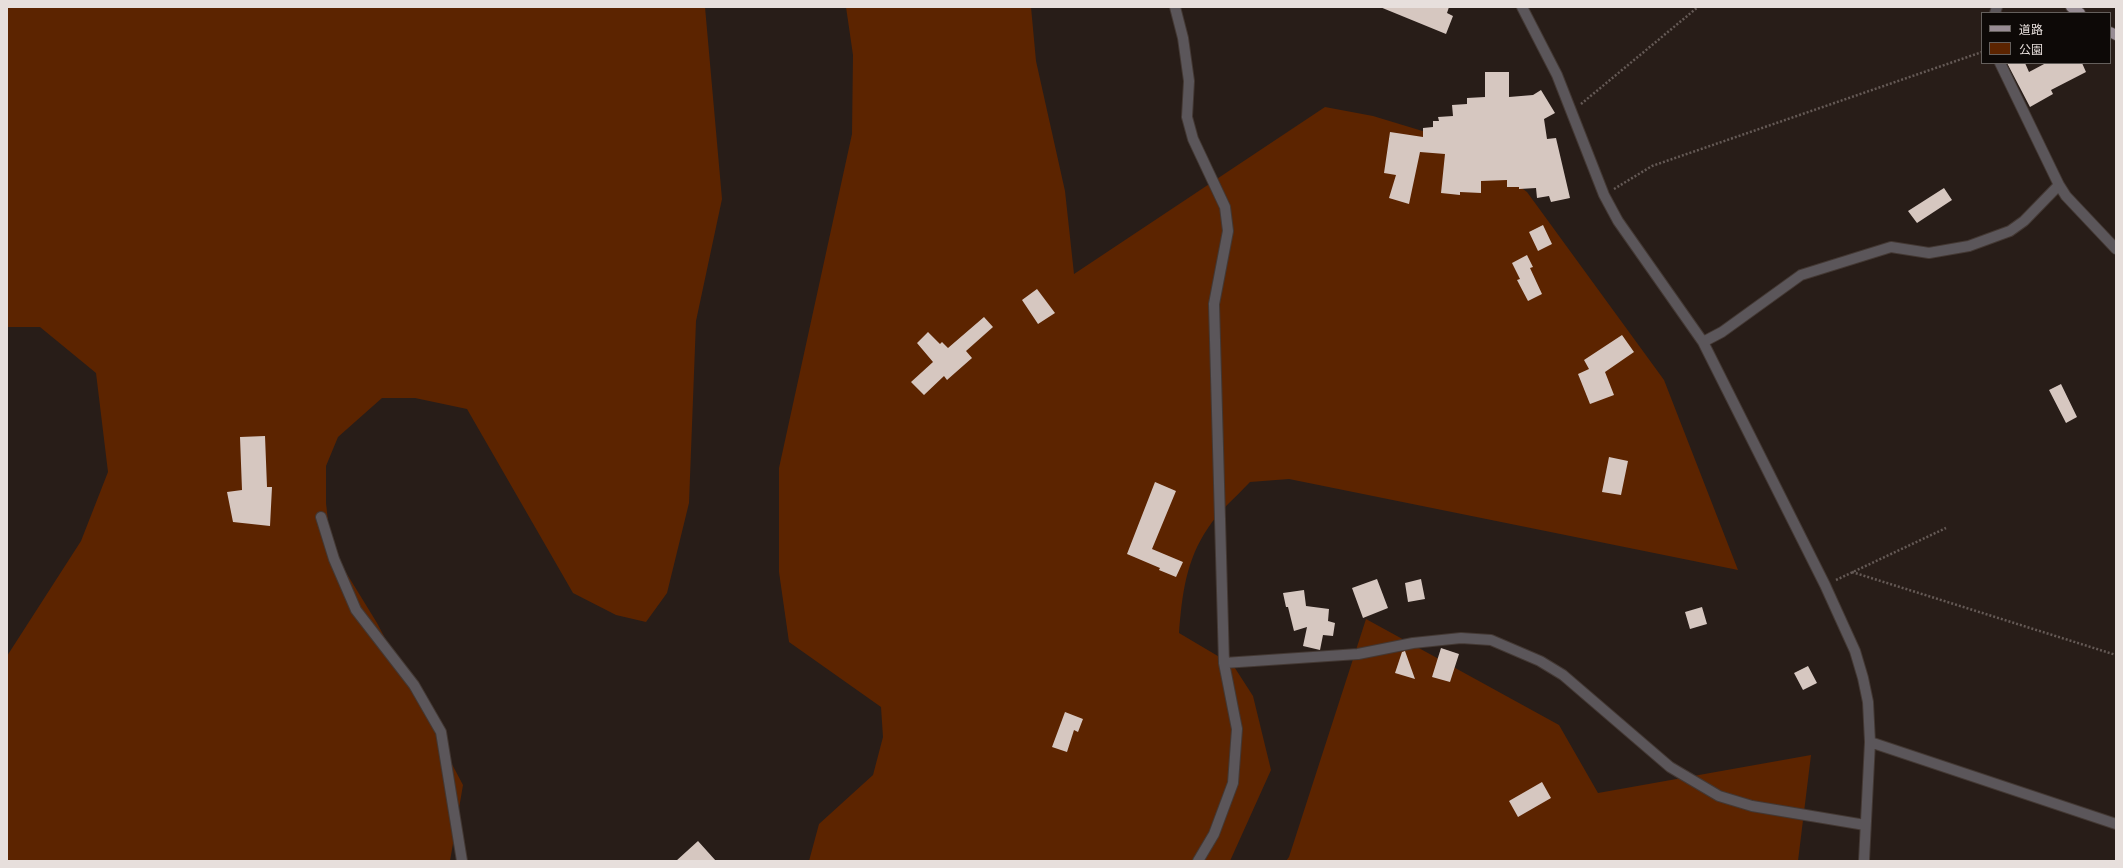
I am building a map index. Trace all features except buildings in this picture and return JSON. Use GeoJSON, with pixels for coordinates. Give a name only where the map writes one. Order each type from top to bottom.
{"type":"FeatureCollection","features":[{"type":"Feature","properties":{"kind":"street"},"geometry":{"type":"LineString","coordinates":[[1175,7],[1183,38],[1189,81],[1187,117],[1193,139],[1225,207],[1228,231],[1214,304],[1224,663],[1237,730],[1233,783],[1214,834],[1198,861]]}},
{"type":"Feature","properties":{"kind":"street"},"geometry":{"type":"LineString","coordinates":[[1522,7],[1558,75],[1604,195],[1618,221],[1703,342],[1825,585],[1855,651],[1868,702],[1870,742],[1864,861]]}},
{"type":"Feature","properties":{"kind":"street"},"geometry":{"type":"LineString","coordinates":[[2000,64],[2059,185],[2066,196],[2116,249]]}},
{"type":"Feature","properties":{"kind":"street"},"geometry":{"type":"LineString","coordinates":[[1703,342],[1722,332],[1801,275],[1891,246],[1929,254],[1970,246],[2010,231],[2024,221],[2059,185]]}},
{"type":"Feature","properties":{"kind":"street"},"geometry":{"type":"LineString","coordinates":[[321,517],[334,559],[356,610],[414,685],[441,732],[462,861]]}},
{"type":"Feature","properties":{"kind":"street"},"geometry":{"type":"LineString","coordinates":[[1224,663],[1358,654],[1413,643],[1461,638],[1491,640],[1540,661],[1563,675],[1670,766],[1719,796],[1752,806],[1865,825]]}},
{"type":"Feature","properties":{"kind":"street"},"geometry":{"type":"LineString","coordinates":[[1870,742],[2116,824]]}},
{"type":"Feature","properties":{"kind":"path"},"geometry":{"type":"LineString","coordinates":[[1573,111],[1698,7]]}},
{"type":"Feature","properties":{"kind":"path"},"geometry":{"type":"LineString","coordinates":[[1604,195],[1652,166],[1981,52]]}},
{"type":"Feature","properties":{"kind":"path"},"geometry":{"type":"LineString","coordinates":[[1825,585],[1946,528]]}},
{"type":"Feature","properties":{"kind":"path"},"geometry":{"type":"LineString","coordinates":[[1852,572],[2116,655]]}},
{"type":"Feature","properties":{"kind":"green space"},"geometry":{"type":"Polygon","coordinates":[[[7,7],[705,7],[722,199],[696,321],[689,503],[667,593],[646,622],[616,615],[573,593],[467,409],[415,398],[382,398],[338,437],[326,466],[326,503],[331,548],[377,623],[463,785],[450,861],[7,861],[7,656],[81,541],[108,472],[96,373],[40,327],[7,327],[7,7]]]}},
{"type":"Feature","properties":{"kind":"green space"},"geometry":{"type":"Polygon","coordinates":[[[846,7],[1031,7],[1036,61],[1065,191],[1074,274],[1325,107],[1373,116],[1462,143],[1527,192],[1664,380],[1738,570],[1289,479],[1250,482],[1222,510],[1212,522],[1201,540],[1186,578],[1179,633],[1233,665],[1253,696],[1271,770],[1230,861],[809,861],[819,824],[873,775],[883,737],[881,707],[789,642],[779,572],[779,468],[852,134],[853,55],[846,7]]]}},
{"type":"Feature","properties":{"kind":"green space"},"geometry":{"type":"Polygon","coordinates":[[[1366,619],[1559,725],[1598,793],[1811,755],[1798,861],[1286,861],[1289,857],[1366,619]]]}}]}
